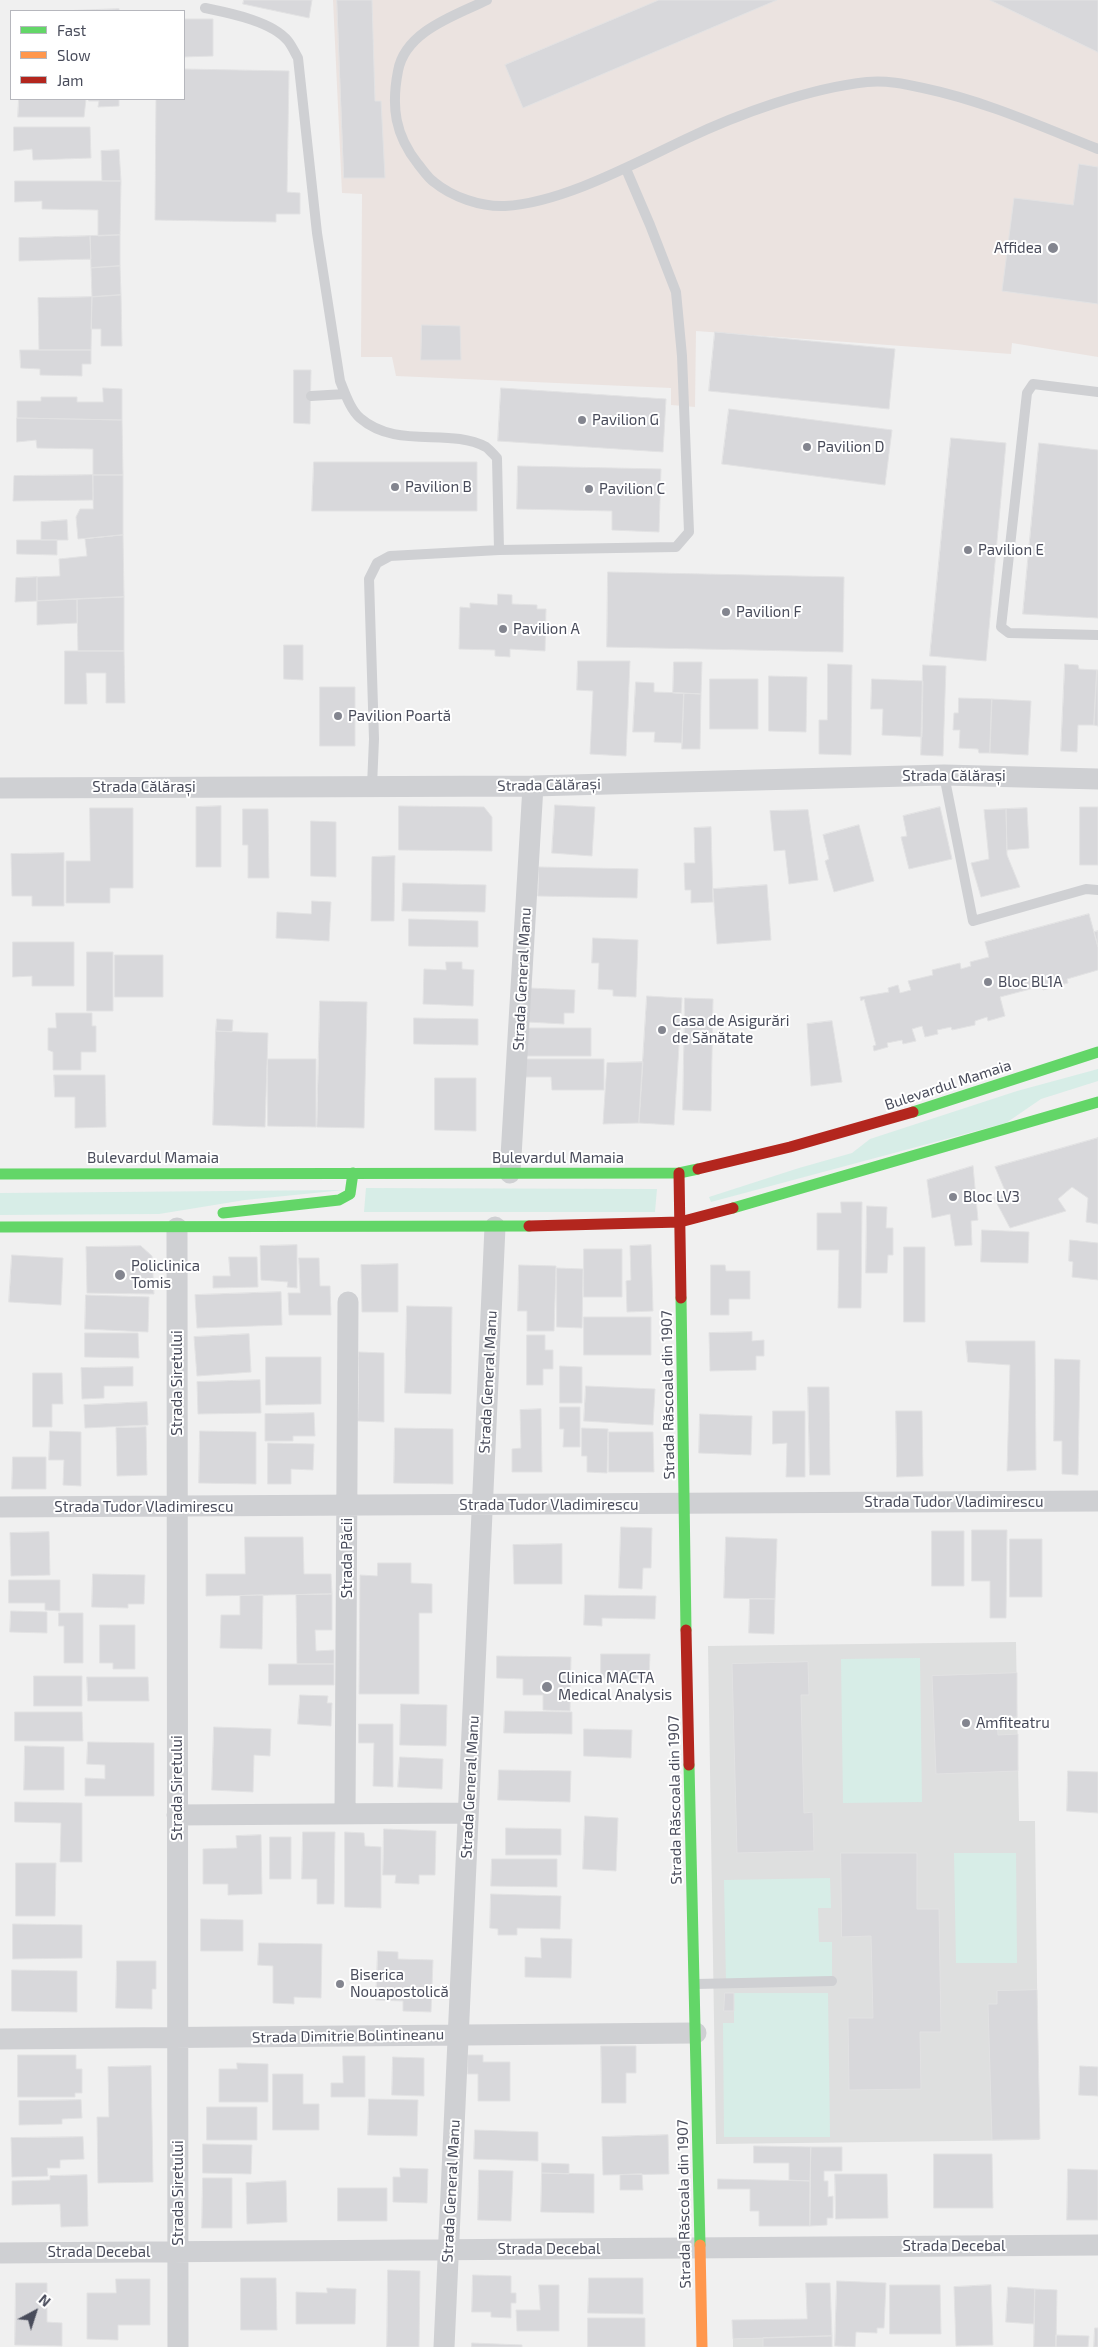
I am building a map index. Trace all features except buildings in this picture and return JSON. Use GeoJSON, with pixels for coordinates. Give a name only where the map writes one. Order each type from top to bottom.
{"type":"FeatureCollection","features":[{"type":"Feature","properties":{"kind":"main road","name":"Bulevardul Mamaia"},"geometry":{"type":"LineString","coordinates":[[0,1174],[679,1173],[790,1147],[901,1116],[1098,1052]]}},
{"type":"Feature","properties":{"kind":"main road"},"geometry":{"type":"LineString","coordinates":[[0,1227],[495,1227],[680,1222],[800,1190],[1098,1102]]}},
{"type":"Feature","properties":{"kind":"main road"},"geometry":{"type":"LineString","coordinates":[[166,1228],[208,1215],[339,1200],[350,1194],[353,1173]]}},
{"type":"Feature","properties":{"kind":"main road","name":"Strada Răscoala din 1907"},"geometry":{"type":"LineString","coordinates":[[679,1173],[702,2347]]}},
{"type":"Feature","properties":{"kind":"street","name":"Strada Călărași"},"geometry":{"type":"LineString","coordinates":[[0,788],[533,786],[944,775],[1098,779]]}},
{"type":"Feature","properties":{"kind":"street","name":"Strada General Manu"},"geometry":{"type":"LineString","coordinates":[[510,1173],[533,786]]}},
{"type":"Feature","properties":{"kind":"street","name":"Strada General Manu"},"geometry":{"type":"LineString","coordinates":[[444,2347],[495,1227]]}},
{"type":"Feature","properties":{"kind":"street","name":"Strada Siretului"},"geometry":{"type":"LineString","coordinates":[[166,1228],[177,1507],[178,2347]]}},
{"type":"Feature","properties":{"kind":"street","name":"Strada Păcii"},"geometry":{"type":"LineString","coordinates":[[345,1814],[348,1302]]}},
{"type":"Feature","properties":{"kind":"street","name":"Strada Tudor Vladimirescu"},"geometry":{"type":"LineString","coordinates":[[0,1507],[1098,1501]]}},
{"type":"Feature","properties":{"kind":"street"},"geometry":{"type":"LineString","coordinates":[[177,1814],[468,1813]]}},
{"type":"Feature","properties":{"kind":"street","name":"Strada Dimitrie Bolintineanu"},"geometry":{"type":"LineString","coordinates":[[0,2039],[696,2033]]}},
{"type":"Feature","properties":{"kind":"street","name":"Strada Decebal"},"geometry":{"type":"LineString","coordinates":[[0,2253],[1098,2245]]}},
{"type":"Feature","properties":{"kind":"lane"},"geometry":{"type":"LineString","coordinates":[[488,0],[438,24],[415,40],[399,65],[393,96],[397,125],[410,154],[433,182],[469,201],[504,206],[551,197],[626,169],[689,138],[751,112],[813,93],[868,82],[900,83],[958,95],[990,105],[1098,149]]}},
{"type":"Feature","properties":{"kind":"lane"},"geometry":{"type":"LineString","coordinates":[[205,8],[230,14],[272,29],[287,40],[298,58],[317,233],[340,381],[346,394],[360,418],[378,430],[406,437],[463,440],[486,447],[497,458],[499,550]]}},
{"type":"Feature","properties":{"kind":"lane"},"geometry":{"type":"LineString","coordinates":[[372,786],[374,739],[369,579],[377,563],[390,556],[499,550],[676,547],[689,532],[682,356],[676,292],[650,224],[626,169]]}},
{"type":"Feature","properties":{"kind":"lane"},"geometry":{"type":"LineString","coordinates":[[1098,392],[1033,384],[1027,393],[1001,627],[1009,633],[1098,635]]}},
{"type":"Feature","properties":{"kind":"lane"},"geometry":{"type":"LineString","coordinates":[[310,396],[346,394]]}},
{"type":"Feature","properties":{"kind":"lane"},"geometry":{"type":"LineString","coordinates":[[944,775],[973,921],[1086,889],[1098,890]]}},
{"type":"Feature","properties":{"kind":"lane"},"geometry":{"type":"LineString","coordinates":[[695,1984],[832,1981]]}},
{"type":"Feature","properties":{"kind":"shaded area"},"geometry":{"type":"Polygon","coordinates":[[[333,0],[1098,0],[1098,357],[1012,343],[1011,354],[696,331],[695,407],[671,405],[671,388],[396,376],[392,357],[361,357],[362,194],[342,193],[333,0]]]}},
{"type":"Feature","properties":{"kind":"shaded area"},"geometry":{"type":"Polygon","coordinates":[[[1016,1642],[1019,1821],[1035,1821],[1039,2140],[716,2144],[708,1646],[1016,1642]]]}},
{"type":"Feature","properties":{"kind":"shaded area"},"geometry":{"type":"Polygon","coordinates":[[[832,2336],[832,2347],[733,2347],[733,2339],[832,2336]]]}},
{"type":"Feature","properties":{"kind":"green space"},"geometry":{"type":"Polygon","coordinates":[[[1098,1069],[1098,1081],[1041,1099],[1006,1123],[711,1202],[709,1197],[852,1153],[870,1139],[1017,1091],[1098,1069]]]}},
{"type":"Feature","properties":{"kind":"green space"},"geometry":{"type":"Polygon","coordinates":[[[366,1188],[657,1189],[655,1212],[364,1212],[366,1188]]]}},
{"type":"Feature","properties":{"kind":"green space"},"geometry":{"type":"Polygon","coordinates":[[[344,1190],[245,1200],[159,1214],[0,1215],[0,1193],[344,1190]]]}},
{"type":"Feature","properties":{"kind":"green space"},"geometry":{"type":"Polygon","coordinates":[[[920,1658],[922,1802],[843,1803],[841,1659],[920,1658]]]}},
{"type":"Feature","properties":{"kind":"green space"},"geometry":{"type":"Polygon","coordinates":[[[954,1853],[1016,1853],[1017,1963],[956,1963],[954,1853]]]}},
{"type":"Feature","properties":{"kind":"green space"},"geometry":{"type":"Polygon","coordinates":[[[830,1878],[831,1908],[818,1908],[819,1942],[832,1942],[832,1981],[726,1982],[724,1880],[830,1878]]]}},
{"type":"Feature","properties":{"kind":"green space"},"geometry":{"type":"Polygon","coordinates":[[[734,1993],[828,1993],[830,2137],[724,2137],[723,2023],[734,2023],[734,1993]]]}},
{"type":"Feature","properties":{"kind":"traffic: fast"},"geometry":{"type":"LineString","coordinates":[[913,1112],[1098,1052]]}},
{"type":"Feature","properties":{"kind":"traffic: fast"},"geometry":{"type":"LineString","coordinates":[[733,1208],[1098,1102]]}},
{"type":"Feature","properties":{"kind":"traffic: fast"},"geometry":{"type":"LineString","coordinates":[[0,1174],[679,1173],[698,1169]]}},
{"type":"Feature","properties":{"kind":"traffic: fast"},"geometry":{"type":"LineString","coordinates":[[223,1213],[339,1200],[350,1194],[353,1173]]}},
{"type":"Feature","properties":{"kind":"traffic: fast"},"geometry":{"type":"LineString","coordinates":[[0,1227],[529,1226]]}},
{"type":"Feature","properties":{"kind":"traffic: fast"},"geometry":{"type":"LineString","coordinates":[[681,1298],[686,1630]]}},
{"type":"Feature","properties":{"kind":"traffic: fast"},"geometry":{"type":"LineString","coordinates":[[689,1765],[700,2245]]}},
{"type":"Feature","properties":{"kind":"traffic: slow"},"geometry":{"type":"LineString","coordinates":[[700,2245],[702,2347]]}},
{"type":"Feature","properties":{"kind":"traffic: jam"},"geometry":{"type":"LineString","coordinates":[[698,1169],[790,1147],[913,1112]]}},
{"type":"Feature","properties":{"kind":"traffic: jam"},"geometry":{"type":"LineString","coordinates":[[679,1173],[681,1298]]}},
{"type":"Feature","properties":{"kind":"traffic: jam"},"geometry":{"type":"LineString","coordinates":[[529,1226],[680,1222],[733,1208]]}},
{"type":"Feature","properties":{"kind":"traffic: jam"},"geometry":{"type":"LineString","coordinates":[[686,1630],[689,1765]]}},
{"type":"Feature","properties":{"kind":"place","name":"Affidea"},"geometry":{"type":"Point","coordinates":[1053,248]}},
{"type":"Feature","properties":{"kind":"place","name":"Pavilion G"},"geometry":{"type":"Point","coordinates":[582,420]}},
{"type":"Feature","properties":{"kind":"place","name":"Pavilion D"},"geometry":{"type":"Point","coordinates":[807,447]}},
{"type":"Feature","properties":{"kind":"place","name":"Pavilion B"},"geometry":{"type":"Point","coordinates":[395,487]}},
{"type":"Feature","properties":{"kind":"place","name":"Pavilion C"},"geometry":{"type":"Point","coordinates":[589,489]}},
{"type":"Feature","properties":{"kind":"place","name":"Pavilion E"},"geometry":{"type":"Point","coordinates":[968,550]}},
{"type":"Feature","properties":{"kind":"place","name":"Pavilion F"},"geometry":{"type":"Point","coordinates":[726,612]}},
{"type":"Feature","properties":{"kind":"place","name":"Pavilion A"},"geometry":{"type":"Point","coordinates":[503,629]}},
{"type":"Feature","properties":{"kind":"place","name":"Pavilion Poartă"},"geometry":{"type":"Point","coordinates":[338,716]}},
{"type":"Feature","properties":{"kind":"place","name":"Bloc BL1A"},"geometry":{"type":"Point","coordinates":[988,982]}},
{"type":"Feature","properties":{"kind":"place","name":"Casa de Asigurări de Sănătate"},"geometry":{"type":"Point","coordinates":[662,1030]}},
{"type":"Feature","properties":{"kind":"place","name":"Bloc LV3"},"geometry":{"type":"Point","coordinates":[953,1197]}},
{"type":"Feature","properties":{"kind":"place","name":"Policlinica Tomis"},"geometry":{"type":"Point","coordinates":[120,1275]}},
{"type":"Feature","properties":{"kind":"place","name":"Clinica MACTA Medical Analysis"},"geometry":{"type":"Point","coordinates":[547,1687]}},
{"type":"Feature","properties":{"kind":"place","name":"Amfiteatru"},"geometry":{"type":"Point","coordinates":[966,1723]}},
{"type":"Feature","properties":{"kind":"place","name":"Biserica Nouapostolică"},"geometry":{"type":"Point","coordinates":[340,1984]}}]}
